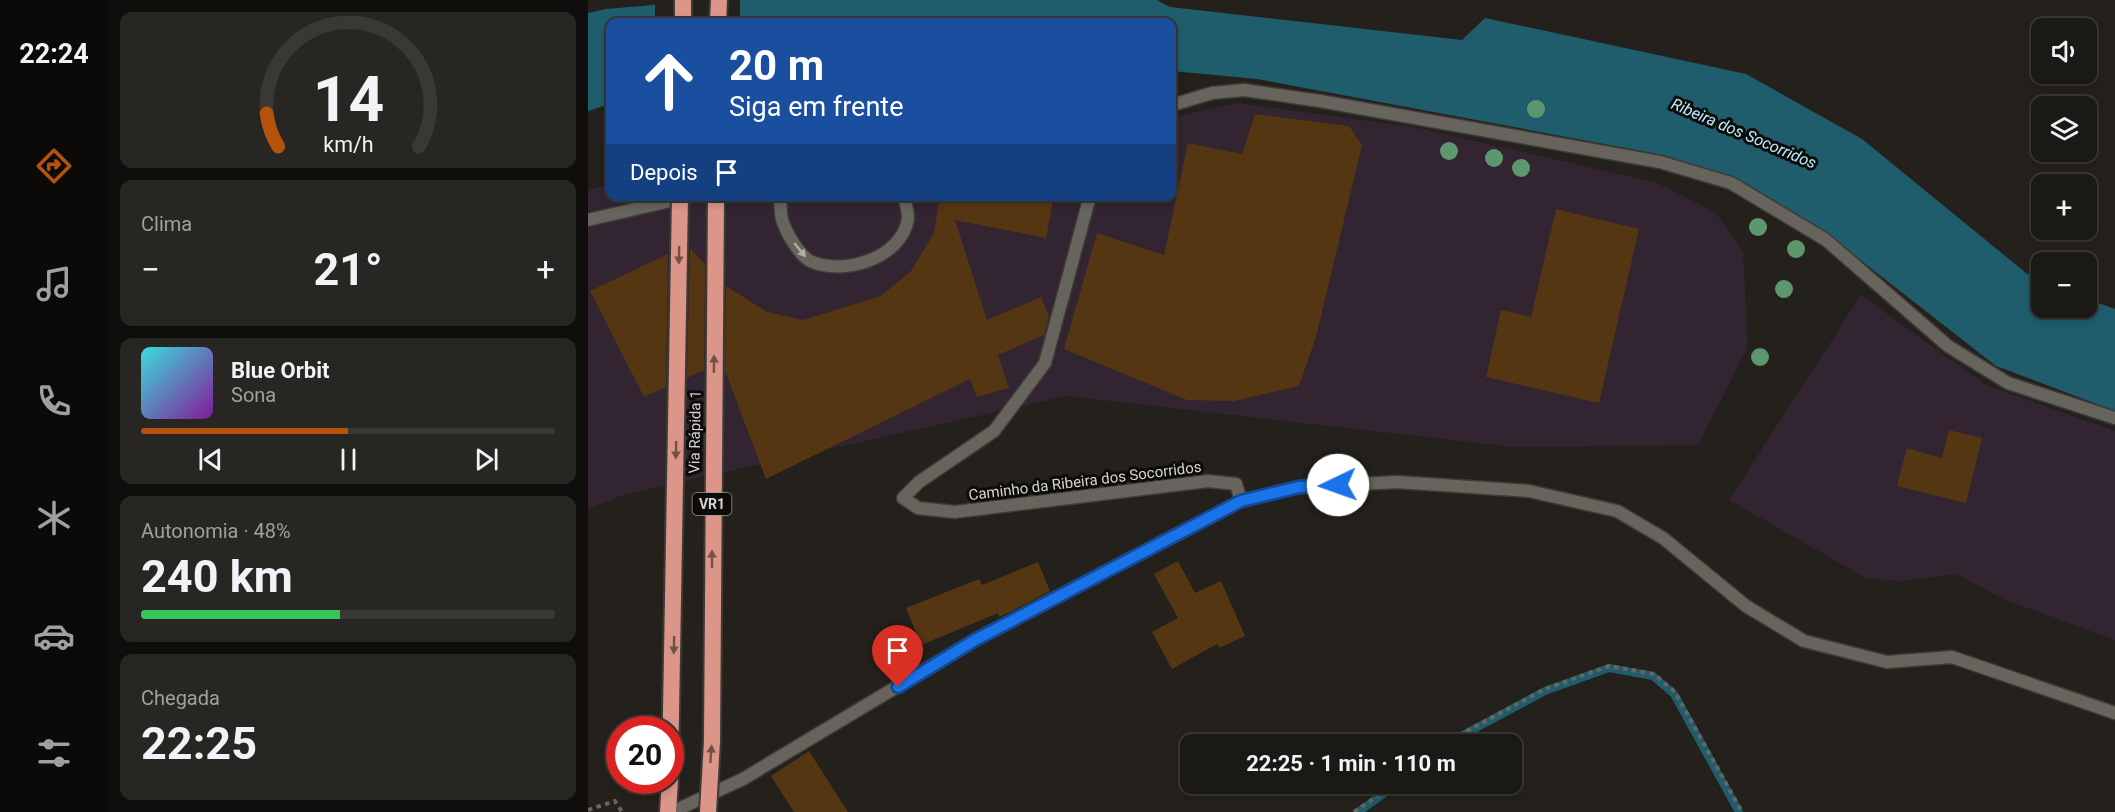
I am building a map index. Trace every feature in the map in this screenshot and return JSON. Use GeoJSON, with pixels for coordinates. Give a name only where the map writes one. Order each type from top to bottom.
{"type":"FeatureCollection","features":[{"type":"Feature","properties":{"kind":"highway"},"geometry":{"type":"LineString","coordinates":[[683,0],[683,18]]}},
{"type":"Feature","properties":{"kind":"highway"},"geometry":{"type":"LineString","coordinates":[[718,0],[718,18]]}},
{"type":"Feature","properties":{"kind":"highway","name":"Via Rápida 1"},"geometry":{"type":"LineString","coordinates":[[671,716],[680,201]]}},
{"type":"Feature","properties":{"kind":"highway","name":"Via Rápida 1"},"geometry":{"type":"LineString","coordinates":[[708,812],[712,741],[716,201]]}},
{"type":"Feature","properties":{"kind":"highway"},"geometry":{"type":"LineString","coordinates":[[670,794],[670,812]]}},
{"type":"Feature","properties":{"kind":"lane"},"geometry":{"type":"LineString","coordinates":[[1176,104],[1212,93],[1244,90],[1266,93],[1660,162],[1731,183],[1826,240],[1948,346],[2008,383],[2115,418]]}},
{"type":"Feature","properties":{"kind":"lane"},"geometry":{"type":"LineString","coordinates":[[588,220],[670,201]]}},
{"type":"Feature","properties":{"kind":"lane"},"geometry":{"type":"LineString","coordinates":[[780,201],[782,219],[796,245],[809,260],[835,266],[862,264],[882,254],[898,240],[908,219],[905,201]]}},
{"type":"Feature","properties":{"kind":"lane","name":"Caminho da Ribeira dos Socorridos"},"geometry":{"type":"LineString","coordinates":[[1089,201],[1045,363],[994,431],[919,482],[903,498],[918,508],[955,512],[1208,481],[1236,484],[1241,501]]}},
{"type":"Feature","properties":{"kind":"lane"},"geometry":{"type":"LineString","coordinates":[[670,812],[743,779],[975,640],[1241,501],[1299,487],[1397,482],[1529,491],[1617,511],[1663,538],[1746,606],[1804,640],[1887,662],[1952,657],[2115,713]]}},
{"type":"Feature","properties":{"kind":"path"},"geometry":{"type":"LineString","coordinates":[[1462,734],[1545,689],[1609,666],[1654,674],[1676,692],[1742,812]]}},
{"type":"Feature","properties":{"kind":"path"},"geometry":{"type":"LineString","coordinates":[[1354,812],[1379,794]]}},
{"type":"Feature","properties":{"kind":"path"},"geometry":{"type":"LineString","coordinates":[[588,810],[615,801],[622,812]]}},
{"type":"Feature","properties":{"kind":"shaded area"},"geometry":{"type":"Polygon","coordinates":[[[1236,103],[1413,127],[1658,183],[1716,213],[1743,252],[1748,347],[1698,445],[1513,447],[1067,396],[626,494],[588,509],[588,190],[606,185],[606,201],[1176,201],[1176,117],[1236,103]]]}},
{"type":"Feature","properties":{"kind":"shaded area"},"geometry":{"type":"Polygon","coordinates":[[[1861,295],[1986,385],[2115,431],[2115,640],[2005,600],[1957,574],[1900,581],[1866,578],[1729,500],[1861,295]]]}},
{"type":"Feature","properties":{"kind":"water","name":"Ribeira dos Socorridos"},"geometry":{"type":"Polygon","coordinates":[[[712,0],[1157,0],[1170,7],[1462,40],[1485,18],[1746,74],[1862,139],[2031,275],[2031,318],[2097,318],[2097,303],[2115,309],[2115,411],[1996,366],[1831,237],[1736,180],[1663,155],[1257,79],[1176,71],[1176,18],[606,18],[606,105],[588,111],[588,13],[606,9],[712,0]]]}},
{"type":"Feature","properties":{"kind":"pier"},"geometry":{"type":"Polygon","coordinates":[[[740,0],[740,18],[655,18],[655,2],[740,0]]]}},
{"type":"Feature","properties":{"kind":"building"},"geometry":{"type":"Polygon","coordinates":[[[1255,114],[1349,126],[1362,145],[1316,337],[1299,386],[1234,401],[1187,400],[1064,349],[1097,233],[1164,255],[1188,143],[1242,154],[1255,114]]]}},
{"type":"Feature","properties":{"kind":"building"},"geometry":{"type":"Polygon","coordinates":[[[939,201],[1053,201],[1046,238],[955,220],[987,320],[1041,297],[1049,316],[1044,335],[998,355],[1009,388],[977,397],[970,379],[766,479],[725,371],[726,286],[767,312],[803,320],[881,296],[911,271],[934,233],[939,201]]]}},
{"type":"Feature","properties":{"kind":"building"},"geometry":{"type":"Polygon","coordinates":[[[1556,209],[1639,229],[1599,403],[1486,377],[1501,310],[1531,317],[1556,209]]]}},
{"type":"Feature","properties":{"kind":"building"},"geometry":{"type":"Polygon","coordinates":[[[690,248],[705,264],[704,370],[687,378],[690,248]]]}},
{"type":"Feature","properties":{"kind":"building"},"geometry":{"type":"Polygon","coordinates":[[[668,254],[666,387],[644,397],[590,291],[668,254]]]}},
{"type":"Feature","properties":{"kind":"building"},"geometry":{"type":"Polygon","coordinates":[[[1949,430],[1982,438],[1966,503],[1897,486],[1907,448],[1942,458],[1949,430]]]}},
{"type":"Feature","properties":{"kind":"building"},"geometry":{"type":"Polygon","coordinates":[[[1178,561],[1195,593],[1221,581],[1245,636],[1219,648],[1217,644],[1172,669],[1152,632],[1178,618],[1154,574],[1178,561]]]}},
{"type":"Feature","properties":{"kind":"building"},"geometry":{"type":"Polygon","coordinates":[[[1038,562],[1050,591],[999,617],[998,613],[921,645],[906,608],[979,579],[982,585],[1038,562]]]}},
{"type":"Feature","properties":{"kind":"building"},"geometry":{"type":"Polygon","coordinates":[[[809,751],[848,812],[794,812],[771,776],[809,751]]]}},
{"type":"Feature","properties":{"kind":"waterway"},"geometry":{"type":"LineString","coordinates":[[1465,734],[1545,691],[1609,668],[1653,676],[1674,694],[1739,812]]}},
{"type":"Feature","properties":{"kind":"waterway"},"geometry":{"type":"LineString","coordinates":[[1358,812],[1383,794]]}},
{"type":"Feature","properties":{"kind":"route"},"geometry":{"type":"LineString","coordinates":[[898,687],[975,640],[1241,501],[1299,487],[1338,485]]}}]}
